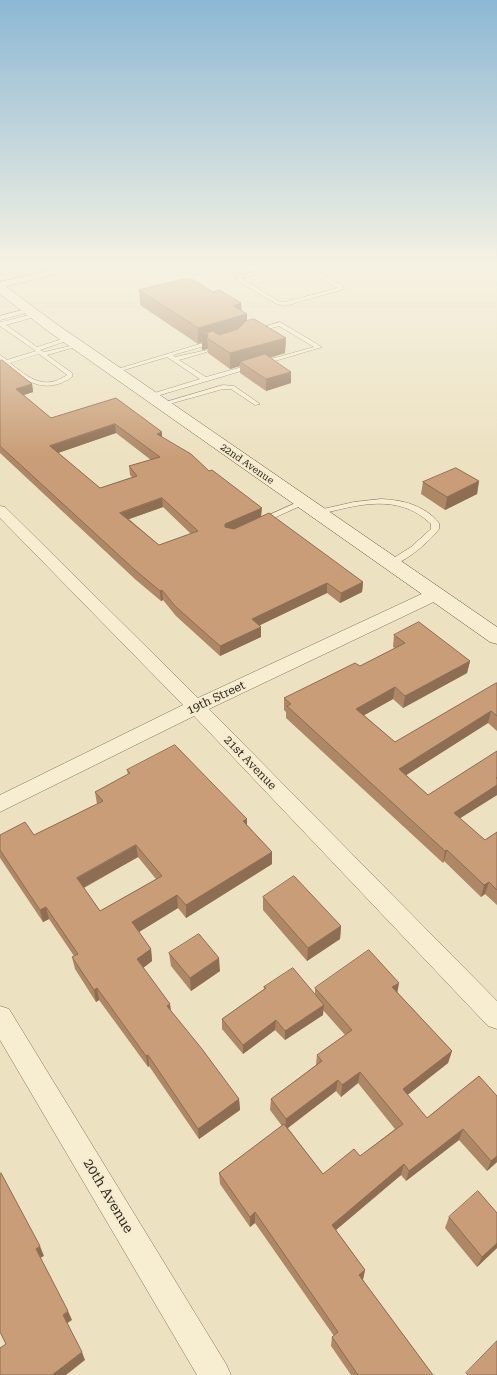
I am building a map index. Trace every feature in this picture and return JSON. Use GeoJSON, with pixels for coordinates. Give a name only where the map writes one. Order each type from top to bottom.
{"type":"FeatureCollection","features":[{"type":"Feature","properties":{"kind":"street","name":"22nd Avenue"},"geometry":{"type":"LineString","coordinates":[[55,329],[434,595],[497,637]]}},
{"type":"Feature","properties":{"kind":"street","name":"21st Avenue"},"geometry":{"type":"LineString","coordinates":[[0,510],[196,707],[497,1018]]}},
{"type":"Feature","properties":{"kind":"street","name":"19th Street"},"geometry":{"type":"LineString","coordinates":[[0,804],[196,707],[434,595]]}},
{"type":"Feature","properties":{"kind":"street","name":"20th Avenue"},"geometry":{"type":"LineString","coordinates":[[0,1017],[215,1375]]}},
{"type":"Feature","properties":{"kind":"lane"},"geometry":{"type":"LineString","coordinates":[[0,357],[36,384],[43,386],[65,380],[70,376],[69,373],[10,329]]}},
{"type":"Feature","properties":{"kind":"lane"},"geometry":{"type":"LineString","coordinates":[[251,332],[261,329]]}},
{"type":"Feature","properties":{"kind":"lane"},"geometry":{"type":"LineString","coordinates":[[156,400],[205,379],[320,347],[289,329]]}},
{"type":"Feature","properties":{"kind":"lane"},"geometry":{"type":"LineString","coordinates":[[114,371],[221,339]]}},
{"type":"Feature","properties":{"kind":"lane"},"geometry":{"type":"LineString","coordinates":[[39,352],[73,342]]}},
{"type":"Feature","properties":{"kind":"lane"},"geometry":{"type":"LineString","coordinates":[[6,362],[73,342]]}},
{"type":"Feature","properties":{"kind":"lane"},"geometry":{"type":"LineString","coordinates":[[175,359],[205,351]]}},
{"type":"Feature","properties":{"kind":"lane"},"geometry":{"type":"LineString","coordinates":[[168,355],[205,379]]}},
{"type":"Feature","properties":{"kind":"lane"},"geometry":{"type":"LineString","coordinates":[[156,400],[223,387],[232,387],[257,404]]}},
{"type":"Feature","properties":{"kind":"lane"},"geometry":{"type":"LineString","coordinates":[[317,513],[348,505],[374,502],[394,502],[417,508],[435,523],[435,529],[430,536],[414,549],[390,564]]}},
{"type":"Feature","properties":{"kind":"lane"},"geometry":{"type":"LineString","coordinates":[[252,525],[302,503]]}},
{"type":"Feature","properties":{"kind":"building"},"geometry":{"type":"Polygon","coordinates":[[[220,329],[214,332],[219,335],[237,329],[271,329],[286,338],[230,353],[207,338],[208,334],[202,334],[220,329]]]}},
{"type":"Feature","properties":{"kind":"building"},"geometry":{"type":"Polygon","coordinates":[[[265,354],[291,372],[266,379],[240,362],[265,354]]]}},
{"type":"Feature","properties":{"kind":"building"},"geometry":{"type":"Polygon","coordinates":[[[2,360],[32,384],[16,389],[51,418],[116,398],[162,432],[157,434],[191,454],[209,471],[212,470],[262,508],[225,524],[225,527],[234,529],[269,513],[363,582],[341,593],[327,583],[252,619],[261,627],[220,646],[175,606],[162,590],[160,591],[135,570],[0,446],[0,361],[2,360]],[[115,424],[50,446],[100,488],[137,476],[129,466],[160,457],[115,424]],[[162,498],[120,513],[159,545],[198,531],[162,498]]]}},
{"type":"Feature","properties":{"kind":"building"},"geometry":{"type":"Polygon","coordinates":[[[456,468],[479,481],[447,497],[423,482],[456,468]]]}},
{"type":"Feature","properties":{"kind":"building"},"geometry":{"type":"Polygon","coordinates":[[[419,622],[470,661],[405,696],[395,687],[356,709],[395,742],[497,683],[497,716],[491,711],[399,769],[428,795],[497,751],[497,785],[454,813],[485,840],[497,832],[497,890],[489,882],[484,885],[447,850],[445,851],[287,706],[291,704],[284,698],[355,663],[360,666],[405,643],[394,635],[419,622]]]}},
{"type":"Feature","properties":{"kind":"building"},"geometry":{"type":"Polygon","coordinates":[[[175,745],[247,819],[243,821],[272,852],[186,905],[177,895],[132,922],[151,949],[137,959],[170,1004],[167,1006],[202,1049],[239,1099],[198,1129],[148,1055],[146,1056],[97,988],[94,990],[72,957],[78,954],[46,907],[40,910],[0,850],[0,835],[25,822],[34,835],[103,801],[95,792],[130,773],[127,770],[175,745]],[[136,845],[77,878],[100,911],[162,876],[136,845]]]}},
{"type":"Feature","properties":{"kind":"building"},"geometry":{"type":"Polygon","coordinates":[[[294,876],[341,926],[308,948],[263,897],[294,876]]]}},
{"type":"Feature","properties":{"kind":"building"},"geometry":{"type":"Polygon","coordinates":[[[199,934],[219,958],[190,978],[169,953],[199,934]]]}},
{"type":"Feature","properties":{"kind":"building"},"geometry":{"type":"Polygon","coordinates":[[[369,950],[399,983],[392,987],[452,1051],[403,1089],[427,1118],[479,1076],[497,1096],[497,1156],[491,1161],[463,1129],[409,1171],[404,1164],[332,1225],[365,1270],[359,1275],[433,1375],[358,1375],[332,1337],[338,1332],[255,1212],[250,1217],[219,1173],[284,1124],[323,1174],[354,1149],[360,1156],[403,1124],[360,1072],[342,1085],[338,1080],[286,1119],[271,1099],[322,1061],[317,1055],[352,1030],[315,988],[369,950]]]}},
{"type":"Feature","properties":{"kind":"building"},"geometry":{"type":"Polygon","coordinates":[[[293,968],[324,1005],[285,1031],[276,1020],[243,1045],[222,1019],[266,988],[264,987],[293,968]]]}},
{"type":"Feature","properties":{"kind":"building"},"geometry":{"type":"Polygon","coordinates":[[[1,1173],[40,1246],[36,1249],[68,1311],[63,1315],[82,1352],[52,1375],[0,1375],[0,1348],[6,1344],[0,1332],[1,1173]]]}},
{"type":"Feature","properties":{"kind":"building"},"geometry":{"type":"Polygon","coordinates":[[[478,1191],[497,1213],[497,1243],[482,1257],[449,1217],[478,1191]]]}},
{"type":"Feature","properties":{"kind":"building"},"geometry":{"type":"Polygon","coordinates":[[[497,1341],[497,1375],[468,1375],[466,1373],[497,1341]]]}}]}
